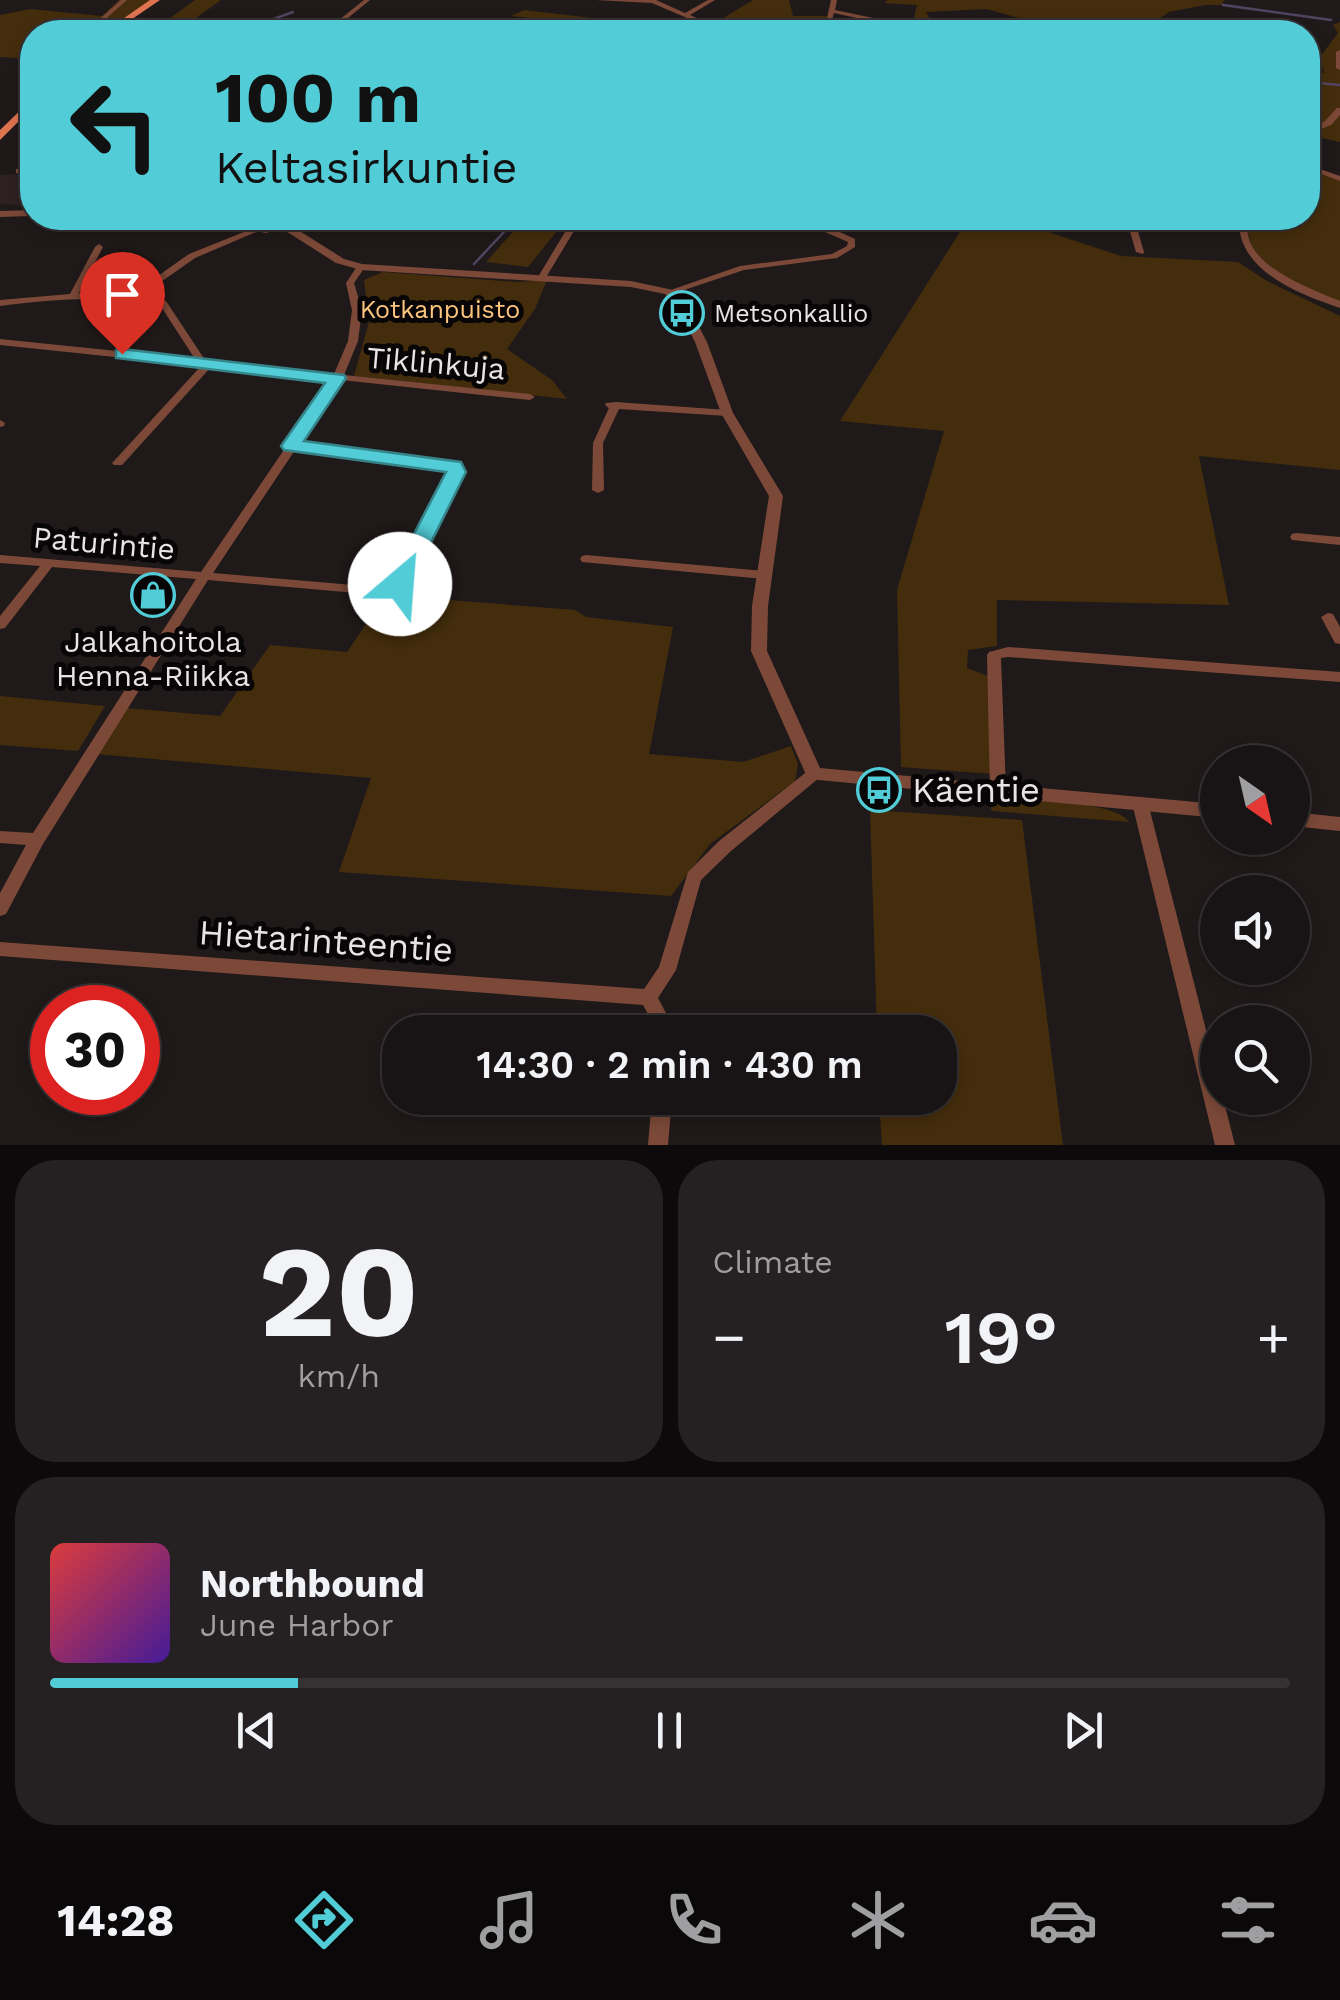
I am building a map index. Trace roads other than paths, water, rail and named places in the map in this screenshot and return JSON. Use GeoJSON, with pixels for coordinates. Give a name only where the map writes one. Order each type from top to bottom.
{"type":"FeatureCollection","features":[{"type":"Feature","properties":{"kind":"main road"},"geometry":{"type":"LineString","coordinates":[[126,20],[156,0]]}},
{"type":"Feature","properties":{"kind":"main road"},"geometry":{"type":"LineString","coordinates":[[140,20],[169,0]]}},
{"type":"Feature","properties":{"kind":"main road"},"geometry":{"type":"LineString","coordinates":[[0,116],[20,97]]}},
{"type":"Feature","properties":{"kind":"main road"},"geometry":{"type":"LineString","coordinates":[[1,135],[20,115]]}},
{"type":"Feature","properties":{"kind":"street"},"geometry":{"type":"LineString","coordinates":[[102,20],[124,0]]}},
{"type":"Feature","properties":{"kind":"street"},"geometry":{"type":"LineString","coordinates":[[342,20],[367,0]]}},
{"type":"Feature","properties":{"kind":"street"},"geometry":{"type":"LineString","coordinates":[[599,0],[652,0],[693,20]]}},
{"type":"Feature","properties":{"kind":"street"},"geometry":{"type":"LineString","coordinates":[[686,15],[712,0]]}},
{"type":"Feature","properties":{"kind":"street"},"geometry":{"type":"LineString","coordinates":[[828,20],[834,0]]}},
{"type":"Feature","properties":{"kind":"street"},"geometry":{"type":"LineString","coordinates":[[833,11],[874,20]]}},
{"type":"Feature","properties":{"kind":"street"},"geometry":{"type":"LineString","coordinates":[[1340,52],[1340,68]]}},
{"type":"Feature","properties":{"kind":"street"},"geometry":{"type":"LineString","coordinates":[[1320,127],[1340,110]]}},
{"type":"Feature","properties":{"kind":"street"},"geometry":{"type":"LineString","coordinates":[[134,297],[181,262],[244,230]]}},
{"type":"Feature","properties":{"kind":"street"},"geometry":{"type":"LineString","coordinates":[[271,230],[295,234]]}},
{"type":"Feature","properties":{"kind":"street"},"geometry":{"type":"LineString","coordinates":[[291,230],[340,261],[361,267],[542,277],[669,292],[742,268],[834,256],[851,247],[852,242],[828,230]]}},
{"type":"Feature","properties":{"kind":"street"},"geometry":{"type":"LineString","coordinates":[[542,277],[572,230]]}},
{"type":"Feature","properties":{"kind":"street"},"geometry":{"type":"LineString","coordinates":[[1134,230],[1140,252]]}},
{"type":"Feature","properties":{"kind":"street"},"geometry":{"type":"LineString","coordinates":[[1241,230],[1252,254],[1282,278],[1340,306]]}},
{"type":"Feature","properties":{"kind":"street"},"geometry":{"type":"LineString","coordinates":[[74,294],[99,246]]}},
{"type":"Feature","properties":{"kind":"street"},"geometry":{"type":"LineString","coordinates":[[0,909],[37,840],[203,578],[337,378],[353,340],[357,310],[350,283],[361,267]]}},
{"type":"Feature","properties":{"kind":"street"},"geometry":{"type":"LineString","coordinates":[[669,292],[688,313],[728,413],[776,496],[764,575],[759,651],[814,774]]}},
{"type":"Feature","properties":{"kind":"street"},"geometry":{"type":"LineString","coordinates":[[0,303],[74,294],[134,297],[163,303],[205,364],[118,464]]}},
{"type":"Feature","properties":{"kind":"street","name":"Tiklinkuja"},"geometry":{"type":"LineString","coordinates":[[0,342],[530,397]]}},
{"type":"Feature","properties":{"kind":"street"},"geometry":{"type":"LineString","coordinates":[[598,490],[598,443],[613,405],[728,413]]}},
{"type":"Feature","properties":{"kind":"street","name":"Paturintie"},"geometry":{"type":"LineString","coordinates":[[0,559],[391,592],[400,584],[456,472],[454,466],[291,446]]}},
{"type":"Feature","properties":{"kind":"street"},"geometry":{"type":"LineString","coordinates":[[1296,537],[1340,542]]}},
{"type":"Feature","properties":{"kind":"street"},"geometry":{"type":"LineString","coordinates":[[586,559],[764,575]]}},
{"type":"Feature","properties":{"kind":"street"},"geometry":{"type":"LineString","coordinates":[[0,625],[49,563]]}},
{"type":"Feature","properties":{"kind":"street"},"geometry":{"type":"LineString","coordinates":[[1328,617],[1340,640]]}},
{"type":"Feature","properties":{"kind":"street"},"geometry":{"type":"LineString","coordinates":[[998,790],[994,654],[1340,677]]}},
{"type":"Feature","properties":{"kind":"street"},"geometry":{"type":"LineString","coordinates":[[658,1015],[648,997],[667,970],[694,877],[725,846],[814,774],[1200,809]]}},
{"type":"Feature","properties":{"kind":"street"},"geometry":{"type":"LineString","coordinates":[[1140,803],[1225,1145]]}},
{"type":"Feature","properties":{"kind":"street"},"geometry":{"type":"LineString","coordinates":[[1310,821],[1340,824]]}},
{"type":"Feature","properties":{"kind":"street"},"geometry":{"type":"LineString","coordinates":[[0,837],[37,840]]}},
{"type":"Feature","properties":{"kind":"street","name":"Hietarinteentie"},"geometry":{"type":"LineString","coordinates":[[0,949],[648,997]]}},
{"type":"Feature","properties":{"kind":"street"},"geometry":{"type":"LineString","coordinates":[[658,1145],[661,1115]]}},
{"type":"Feature","properties":{"kind":"waterway"},"geometry":{"type":"LineString","coordinates":[[1223,5],[1331,20]]}},
{"type":"Feature","properties":{"kind":"waterway"},"geometry":{"type":"LineString","coordinates":[[271,20],[293,12]]}},
{"type":"Feature","properties":{"kind":"waterway"},"geometry":{"type":"LineString","coordinates":[[1320,83],[1340,85]]}},
{"type":"Feature","properties":{"kind":"waterway"},"geometry":{"type":"LineString","coordinates":[[474,264],[506,230]]}},
{"type":"Feature","properties":{"kind":"place","name":"Metsonkallio"},"geometry":{"type":"Point","coordinates":[682,313]}},
{"type":"Feature","properties":{"kind":"place","name":"Jalkahoitola Henna-Riikka"},"geometry":{"type":"Point","coordinates":[153,595]}},
{"type":"Feature","properties":{"kind":"place","name":"Käentie"},"geometry":{"type":"Point","coordinates":[879,790]}},
{"type":"Feature","properties":{"kind":"park label","name":"Kotkanpuisto"},"geometry":{"type":"Point","coordinates":[440,309]}}]}
